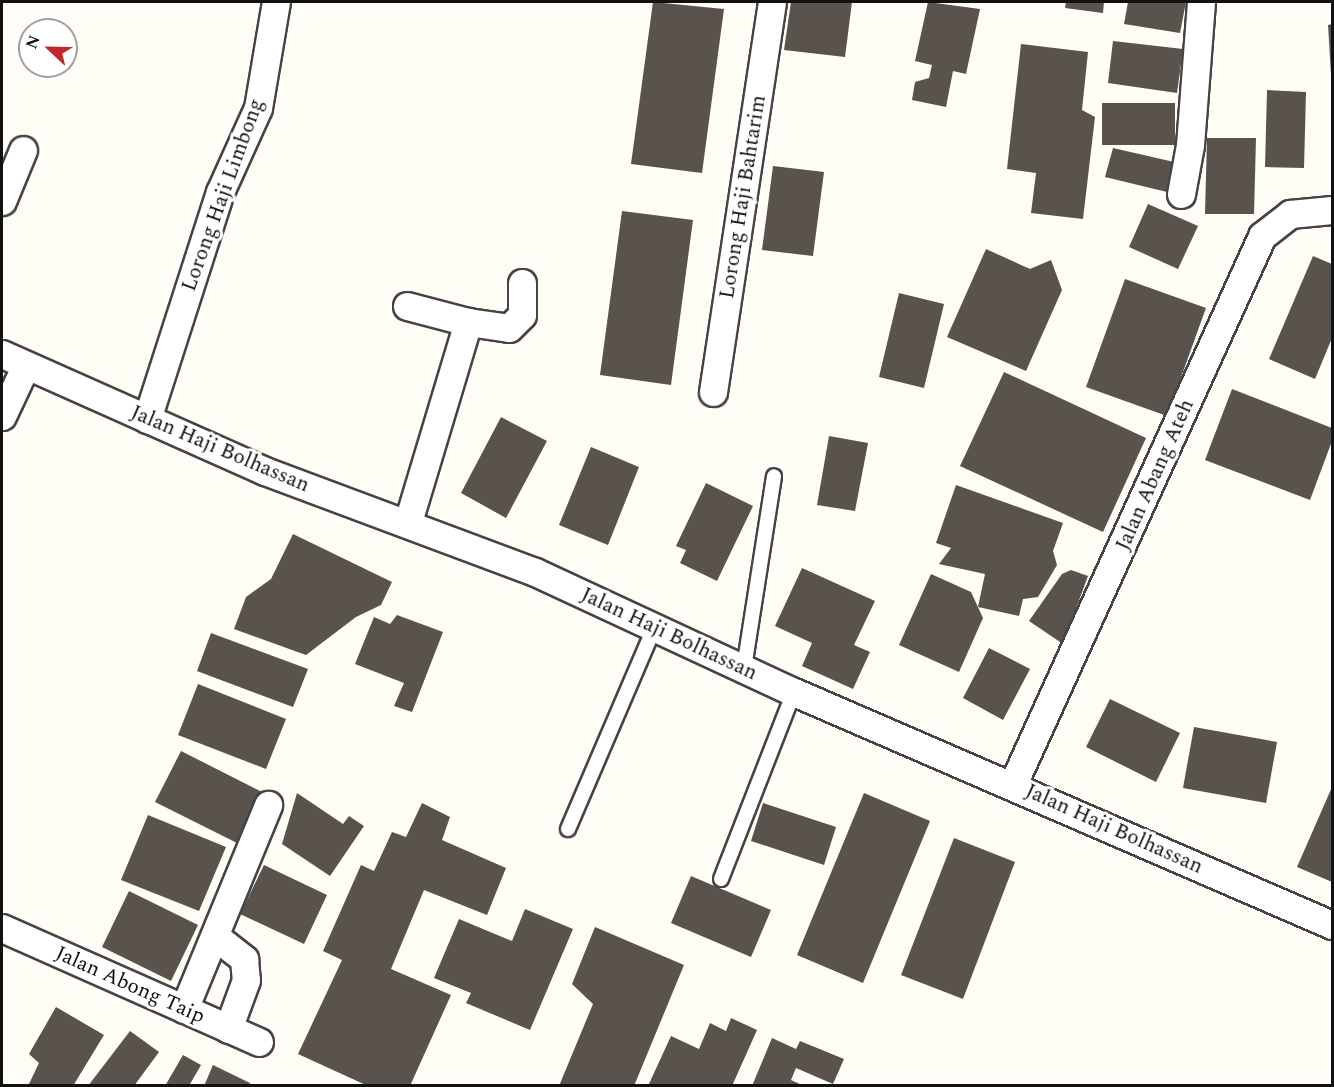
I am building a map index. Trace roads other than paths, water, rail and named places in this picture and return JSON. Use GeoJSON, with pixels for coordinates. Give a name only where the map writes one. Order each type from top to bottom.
{"type":"FeatureCollection","features":[{"type":"Feature","properties":{"kind":"street","name":"Lorong Haji Limbong"},"geometry":{"type":"LineString","coordinates":[[147,419],[220,192],[258,108],[276,2]]}},
{"type":"Feature","properties":{"kind":"street","name":"Lorong Haji Bahtarim"},"geometry":{"type":"LineString","coordinates":[[713,392],[772,2]]}},
{"type":"Feature","properties":{"kind":"street"},"geometry":{"type":"LineString","coordinates":[[1181,194],[1190,144],[1201,2]]}},
{"type":"Feature","properties":{"kind":"street"},"geometry":{"type":"LineString","coordinates":[[2,201],[23,150]]}},
{"type":"Feature","properties":{"kind":"street","name":"Jalan Abang Ateh"},"geometry":{"type":"LineString","coordinates":[[1013,784],[1262,236],[1290,214],[1332,210]]}},
{"type":"Feature","properties":{"kind":"street"},"geometry":{"type":"LineString","coordinates":[[407,306],[502,329],[514,326],[522,315],[522,283]]}},
{"type":"Feature","properties":{"kind":"street"},"geometry":{"type":"LineString","coordinates":[[408,522],[468,322]]}},
{"type":"Feature","properties":{"kind":"street","name":"Jalan Haji Bolhassan"},"geometry":{"type":"LineString","coordinates":[[14,359],[265,471],[408,522],[535,572],[794,692],[1013,784],[1332,925]]}},
{"type":"Feature","properties":{"kind":"street"},"geometry":{"type":"LineString","coordinates":[[2,416],[14,359]]}},
{"type":"Feature","properties":{"kind":"street"},"geometry":{"type":"LineString","coordinates":[[184,1009],[216,938],[268,805]]}},
{"type":"Feature","properties":{"kind":"street","name":"Jalan Abong Taip"},"geometry":{"type":"LineString","coordinates":[[2,928],[258,1042]]}},
{"type":"Feature","properties":{"kind":"street"},"geometry":{"type":"LineString","coordinates":[[216,938],[244,958],[246,980],[228,1029]]}},
{"type":"Feature","properties":{"kind":"lane"},"geometry":{"type":"LineString","coordinates":[[744,668],[774,476]]}},
{"type":"Feature","properties":{"kind":"lane"},"geometry":{"type":"LineString","coordinates":[[568,829],[655,626]]}},
{"type":"Feature","properties":{"kind":"lane"},"geometry":{"type":"LineString","coordinates":[[721,879],[794,692]]}}]}
